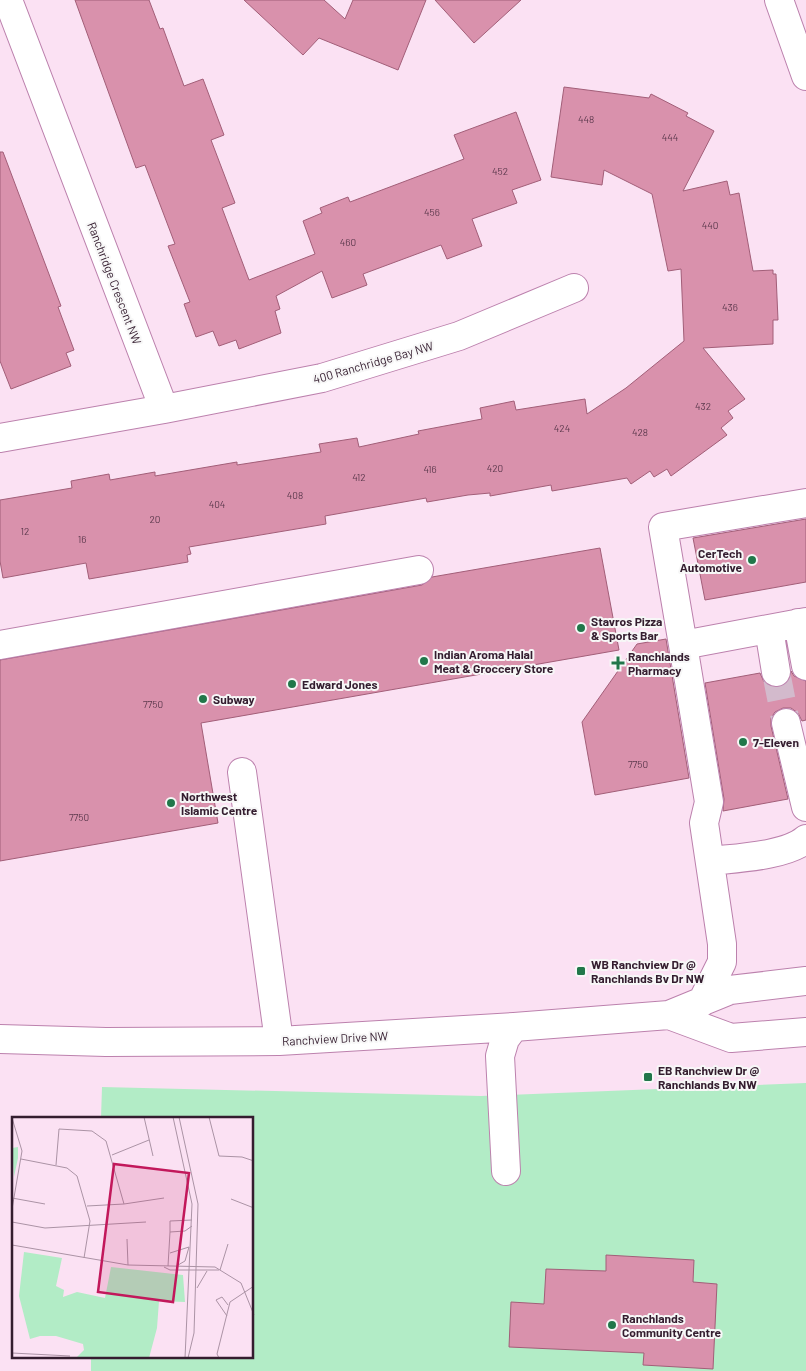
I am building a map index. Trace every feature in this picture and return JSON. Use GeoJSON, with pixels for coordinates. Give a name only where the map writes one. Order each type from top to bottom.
{"type":"FeatureCollection","features":[{"type":"Feature","properties":{"kind":"street","name":"Ranchridge Crescent NW"},"geometry":{"type":"LineString","coordinates":[[8,0],[164,409]]}},
{"type":"Feature","properties":{"kind":"street"},"geometry":{"type":"LineString","coordinates":[[779,0],[806,76]]}},
{"type":"Feature","properties":{"kind":"street","name":"400 Ranchridge Bay NW"},"geometry":{"type":"LineString","coordinates":[[164,409],[322,378],[458,336],[574,288]]}},
{"type":"Feature","properties":{"kind":"street"},"geometry":{"type":"LineString","coordinates":[[0,438],[164,409]]}},
{"type":"Feature","properties":{"kind":"street"},"geometry":{"type":"LineString","coordinates":[[702,1002],[722,962],[711,860],[704,823],[709,802],[664,527],[806,503]]}},
{"type":"Feature","properties":{"kind":"street"},"geometry":{"type":"LineString","coordinates":[[0,645],[419,570]]}},
{"type":"Feature","properties":{"kind":"street"},"geometry":{"type":"LineString","coordinates":[[683,645],[802,623],[806,666]]}},
{"type":"Feature","properties":{"kind":"street"},"geometry":{"type":"LineString","coordinates":[[768,629],[776,672]]}},
{"type":"Feature","properties":{"kind":"street"},"geometry":{"type":"LineString","coordinates":[[786,723],[806,807]]}},
{"type":"Feature","properties":{"kind":"street"},"geometry":{"type":"LineString","coordinates":[[242,772],[279,1041]]}},
{"type":"Feature","properties":{"kind":"street"},"geometry":{"type":"LineString","coordinates":[[711,860],[748,856],[785,848],[800,844],[806,839]]}},
{"type":"Feature","properties":{"kind":"street","name":"Ranchview Drive NW"},"geometry":{"type":"LineString","coordinates":[[0,1039],[106,1042],[279,1041],[514,1027],[669,1015],[730,990],[801,979]]}},
{"type":"Feature","properties":{"kind":"street","name":"Ranchview Drive NW"},"geometry":{"type":"LineString","coordinates":[[669,1015],[731,1038],[806,1032]]}},
{"type":"Feature","properties":{"kind":"street"},"geometry":{"type":"LineString","coordinates":[[506,1170],[500,1056],[505,1039],[514,1027]]}},
{"type":"Feature","properties":{"kind":"green space"},"geometry":{"type":"Polygon","coordinates":[[[806,1083],[806,1371],[91,1371],[91,1358],[254,1358],[254,1117],[101,1117],[102,1087],[481,1096],[806,1083]]]}},
{"type":"Feature","properties":{"kind":"building"},"geometry":{"type":"Polygon","coordinates":[[[75,0],[149,0],[160,29],[163,28],[184,86],[203,79],[224,135],[211,140],[235,203],[222,208],[249,280],[315,254],[303,221],[322,213],[320,208],[348,197],[350,202],[464,159],[454,135],[516,112],[541,180],[512,190],[517,203],[472,219],[482,246],[447,259],[441,245],[363,274],[367,285],[332,298],[322,271],[276,296],[280,309],[275,311],[281,333],[239,349],[236,340],[219,346],[213,331],[196,337],[184,304],[190,302],[168,246],[175,244],[145,165],[136,168],[75,0]]]}},
{"type":"Feature","properties":{"kind":"building"},"geometry":{"type":"Polygon","coordinates":[[[244,0],[324,0],[345,19],[353,0],[426,0],[398,70],[319,38],[303,55],[244,0]]]}},
{"type":"Feature","properties":{"kind":"building"},"geometry":{"type":"Polygon","coordinates":[[[435,0],[521,0],[474,43],[435,0]]]}},
{"type":"Feature","properties":{"kind":"building"},"geometry":{"type":"Polygon","coordinates":[[[564,87],[649,98],[651,94],[688,113],[686,116],[714,131],[683,191],[727,181],[730,195],[739,193],[753,271],[773,270],[773,274],[776,274],[778,320],[773,320],[773,344],[703,348],[745,399],[728,411],[733,418],[721,428],[727,435],[671,476],[667,469],[654,477],[650,471],[631,484],[627,478],[552,491],[551,485],[490,496],[490,493],[468,495],[427,502],[426,498],[325,516],[326,524],[189,547],[191,554],[187,555],[188,562],[89,579],[86,563],[3,578],[0,561],[0,500],[72,488],[71,481],[109,474],[110,480],[155,472],[155,476],[237,462],[237,465],[321,452],[319,444],[357,438],[359,447],[419,434],[418,431],[482,419],[480,408],[514,401],[516,410],[585,399],[587,414],[626,388],[684,341],[681,269],[668,271],[652,194],[604,170],[602,185],[551,177],[564,87]]]}},
{"type":"Feature","properties":{"kind":"building"},"geometry":{"type":"Polygon","coordinates":[[[0,152],[3,152],[61,306],[58,307],[74,350],[66,353],[71,366],[11,389],[0,361],[0,152]]]}},
{"type":"Feature","properties":{"kind":"building","name":"CerTech Automotive"},"geometry":{"type":"Polygon","coordinates":[[[806,519],[806,582],[705,600],[693,538],[806,519]]]}},
{"type":"Feature","properties":{"kind":"building"},"geometry":{"type":"Polygon","coordinates":[[[600,548],[619,650],[201,723],[218,823],[0,861],[0,660],[422,585],[432,577],[600,548]]]}},
{"type":"Feature","properties":{"kind":"building"},"geometry":{"type":"Polygon","coordinates":[[[666,639],[689,778],[595,795],[582,722],[637,644],[666,639]]]}},
{"type":"Feature","properties":{"kind":"building","name":"7-Eleven"},"geometry":{"type":"Polygon","coordinates":[[[791,671],[794,676],[806,681],[806,720],[802,721],[798,713],[791,708],[783,708],[775,712],[771,718],[771,726],[788,799],[723,811],[724,799],[705,683],[760,673],[764,682],[771,687],[778,687],[786,684],[790,678],[791,671]]]}},
{"type":"Feature","properties":{"kind":"building","name":"Ranchlands Community Centre"},"geometry":{"type":"Polygon","coordinates":[[[606,1255],[694,1260],[693,1282],[717,1284],[713,1369],[643,1365],[644,1353],[509,1347],[511,1302],[544,1304],[546,1269],[606,1271],[606,1255]]]}},
{"type":"Feature","properties":{"kind":"tunnel"},"geometry":{"type":"LineString","coordinates":[[776,672],[786,723]]}},
{"type":"Feature","properties":{"kind":"place","name":"CerTech Automotive"},"geometry":{"type":"Point","coordinates":[752,560]}},
{"type":"Feature","properties":{"kind":"place","name":"Stavros Pizza & Sports Bar"},"geometry":{"type":"Point","coordinates":[581,628]}},
{"type":"Feature","properties":{"kind":"place","name":"Indian Aroma Halal Meat & Groccery Store"},"geometry":{"type":"Point","coordinates":[424,661]}},
{"type":"Feature","properties":{"kind":"place","name":"Ranchlands Pharmacy"},"geometry":{"type":"Point","coordinates":[618,663]}},
{"type":"Feature","properties":{"kind":"place","name":"Edward Jones"},"geometry":{"type":"Point","coordinates":[292,684]}},
{"type":"Feature","properties":{"kind":"place","name":"Subway"},"geometry":{"type":"Point","coordinates":[203,699]}},
{"type":"Feature","properties":{"kind":"place","name":"7-Eleven"},"geometry":{"type":"Point","coordinates":[743,742]}},
{"type":"Feature","properties":{"kind":"place","name":"Northwest Islamic Centre"},"geometry":{"type":"Point","coordinates":[171,803]}},
{"type":"Feature","properties":{"kind":"place","name":"WB Ranchview Dr @ Ranchlands Bv Dr NW"},"geometry":{"type":"Point","coordinates":[581,971]}},
{"type":"Feature","properties":{"kind":"place","name":"EB Ranchview Dr @ Ranchlands Bv NW"},"geometry":{"type":"Point","coordinates":[648,1077]}},
{"type":"Feature","properties":{"kind":"place","name":"Ranchlands Community Centre"},"geometry":{"type":"Point","coordinates":[612,1325]}}]}
